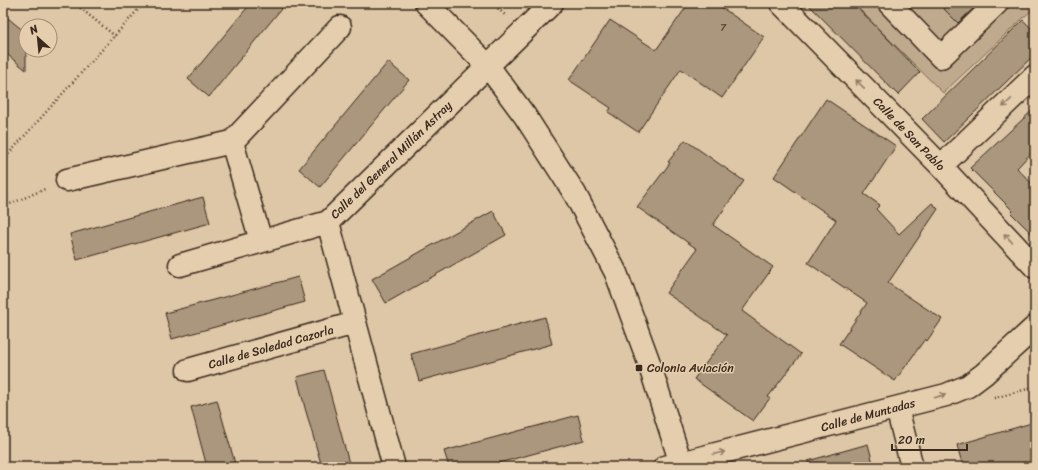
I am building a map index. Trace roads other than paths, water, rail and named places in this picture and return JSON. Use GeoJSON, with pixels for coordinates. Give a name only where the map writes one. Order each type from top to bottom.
{"type":"FeatureCollection","features":[{"type":"Feature","properties":{"kind":"street"},"geometry":{"type":"LineString","coordinates":[[426,3],[488,66],[525,116],[575,194],[613,267],[648,360],[676,466]]}},
{"type":"Feature","properties":{"kind":"street","name":"Calle del General Millán Astray"},"geometry":{"type":"LineString","coordinates":[[180,265],[328,222],[552,3]]}},
{"type":"Feature","properties":{"kind":"street","name":"Calle de San Pablo"},"geometry":{"type":"LineString","coordinates":[[781,3],[941,166],[1035,266]]}},
{"type":"Feature","properties":{"kind":"street"},"geometry":{"type":"LineString","coordinates":[[889,3],[941,57],[997,3]]}},
{"type":"Feature","properties":{"kind":"street"},"geometry":{"type":"LineString","coordinates":[[67,180],[232,142],[340,27]]}},
{"type":"Feature","properties":{"kind":"street"},"geometry":{"type":"LineString","coordinates":[[941,166],[1035,76]]}},
{"type":"Feature","properties":{"kind":"street"},"geometry":{"type":"LineString","coordinates":[[232,142],[260,241]]}},
{"type":"Feature","properties":{"kind":"street"},"geometry":{"type":"LineString","coordinates":[[328,222],[394,467]]}},
{"type":"Feature","properties":{"kind":"street","name":"Calle de Soledad Cazorla"},"geometry":{"type":"LineString","coordinates":[[188,370],[355,323]]}},
{"type":"Feature","properties":{"kind":"street","name":"Calle de Muntadas"},"geometry":{"type":"LineString","coordinates":[[676,466],[946,395],[968,386],[984,374],[1035,327]]}},
{"type":"Feature","properties":{"kind":"street"},"geometry":{"type":"LineString","coordinates":[[896,408],[912,467]]}},
{"type":"Feature","properties":{"kind":"place","name":"Colonia Aviación"},"geometry":{"type":"Point","coordinates":[639,368]}}]}
